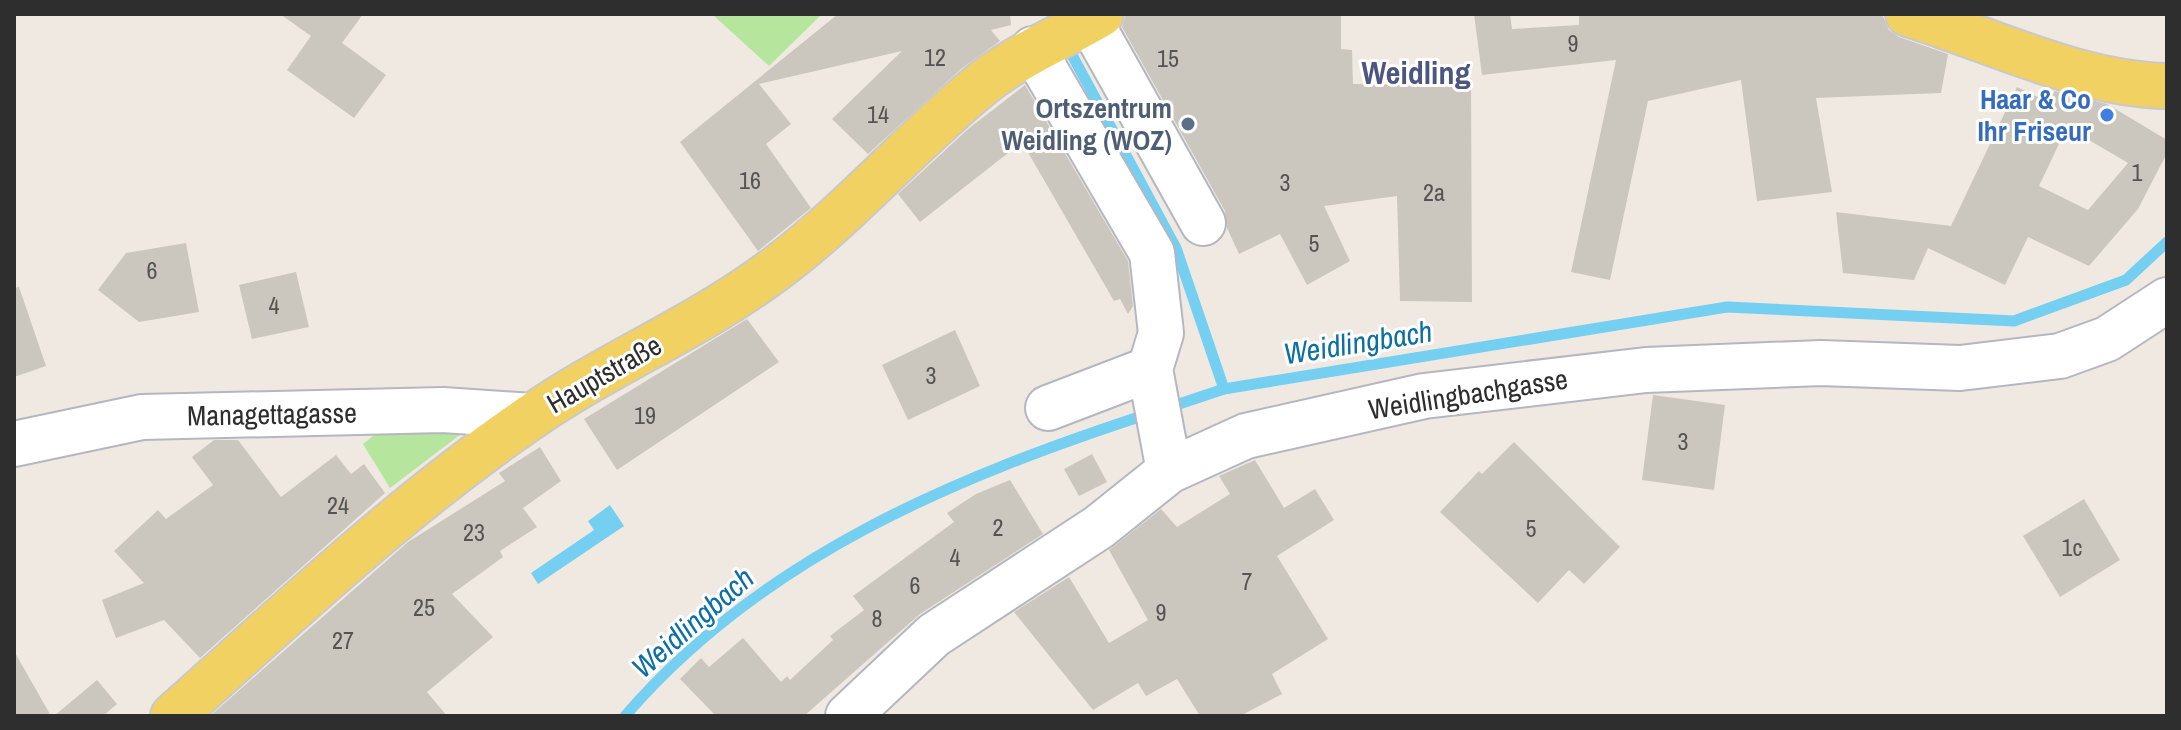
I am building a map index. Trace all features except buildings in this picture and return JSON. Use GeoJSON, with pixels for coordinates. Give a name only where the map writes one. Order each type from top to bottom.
{"type":"FeatureCollection","features":[{"type":"Feature","properties":{"kind":"main road"},"geometry":{"type":"LineString","coordinates":[[1908,14],[2090,74],[2130,83],[2167,86]]}},
{"type":"Feature","properties":{"kind":"main road","name":"Hauptstraße"},"geometry":{"type":"LineString","coordinates":[[173,716],[399,515],[532,416],[774,271],[816,238],[978,87],[1072,28]]}},
{"type":"Feature","properties":{"kind":"street"},"geometry":{"type":"LineString","coordinates":[[1072,28],[1203,223]]}},
{"type":"Feature","properties":{"kind":"street"},"geometry":{"type":"LineString","coordinates":[[1072,28],[1152,253],[1161,333],[1152,380],[1166,453]]}},
{"type":"Feature","properties":{"kind":"street","name":"Weidlingbachgasse"},"geometry":{"type":"LineString","coordinates":[[848,716],[934,635],[1099,527],[1166,453],[1439,394],[1646,370],[1821,363],[1960,368],[2060,356],[2107,339],[2167,300]]}},
{"type":"Feature","properties":{"kind":"street"},"geometry":{"type":"LineString","coordinates":[[1048,408],[1152,380]]}},
{"type":"Feature","properties":{"kind":"street","name":"Managettagasse"},"geometry":{"type":"LineString","coordinates":[[14,444],[142,417],[443,410],[532,416]]}},
{"type":"Feature","properties":{"kind":"green space"},"geometry":{"type":"Polygon","coordinates":[[[712,14],[822,14],[769,66],[712,14]]]}},
{"type":"Feature","properties":{"kind":"green space"},"geometry":{"type":"Polygon","coordinates":[[[452,420],[461,434],[390,488],[363,444],[392,421],[452,420]]]}},
{"type":"Feature","properties":{"kind":"water"},"geometry":{"type":"Polygon","coordinates":[[[610,505],[624,526],[538,584],[531,573],[594,530],[588,521],[610,505]]]}},
{"type":"Feature","properties":{"kind":"waterway"},"geometry":{"type":"LineString","coordinates":[[1065,42],[1176,248],[1224,389]]}},
{"type":"Feature","properties":{"kind":"waterway","name":"Weidlingbach"},"geometry":{"type":"LineString","coordinates":[[1167,408],[1224,389],[1727,307],[2014,321],[2126,280],[2167,242]]}},
{"type":"Feature","properties":{"kind":"waterway","name":"Weidlingbach"},"geometry":{"type":"LineString","coordinates":[[625,716],[679,660],[738,610],[800,567],[866,528],[1006,465],[1151,413]]}},
{"type":"Feature","properties":{"kind":"place","name":"Haar & Co Ihr Friseur"},"geometry":{"type":"Point","coordinates":[2107,115]}},
{"type":"Feature","properties":{"kind":"place","name":"Ortszentrum Weidling (WOZ)"},"geometry":{"type":"Point","coordinates":[1188,124]}},
{"type":"Feature","properties":{"kind":"district","name":"Weidling"},"geometry":{"type":"Point","coordinates":[1416,73]}}]}
